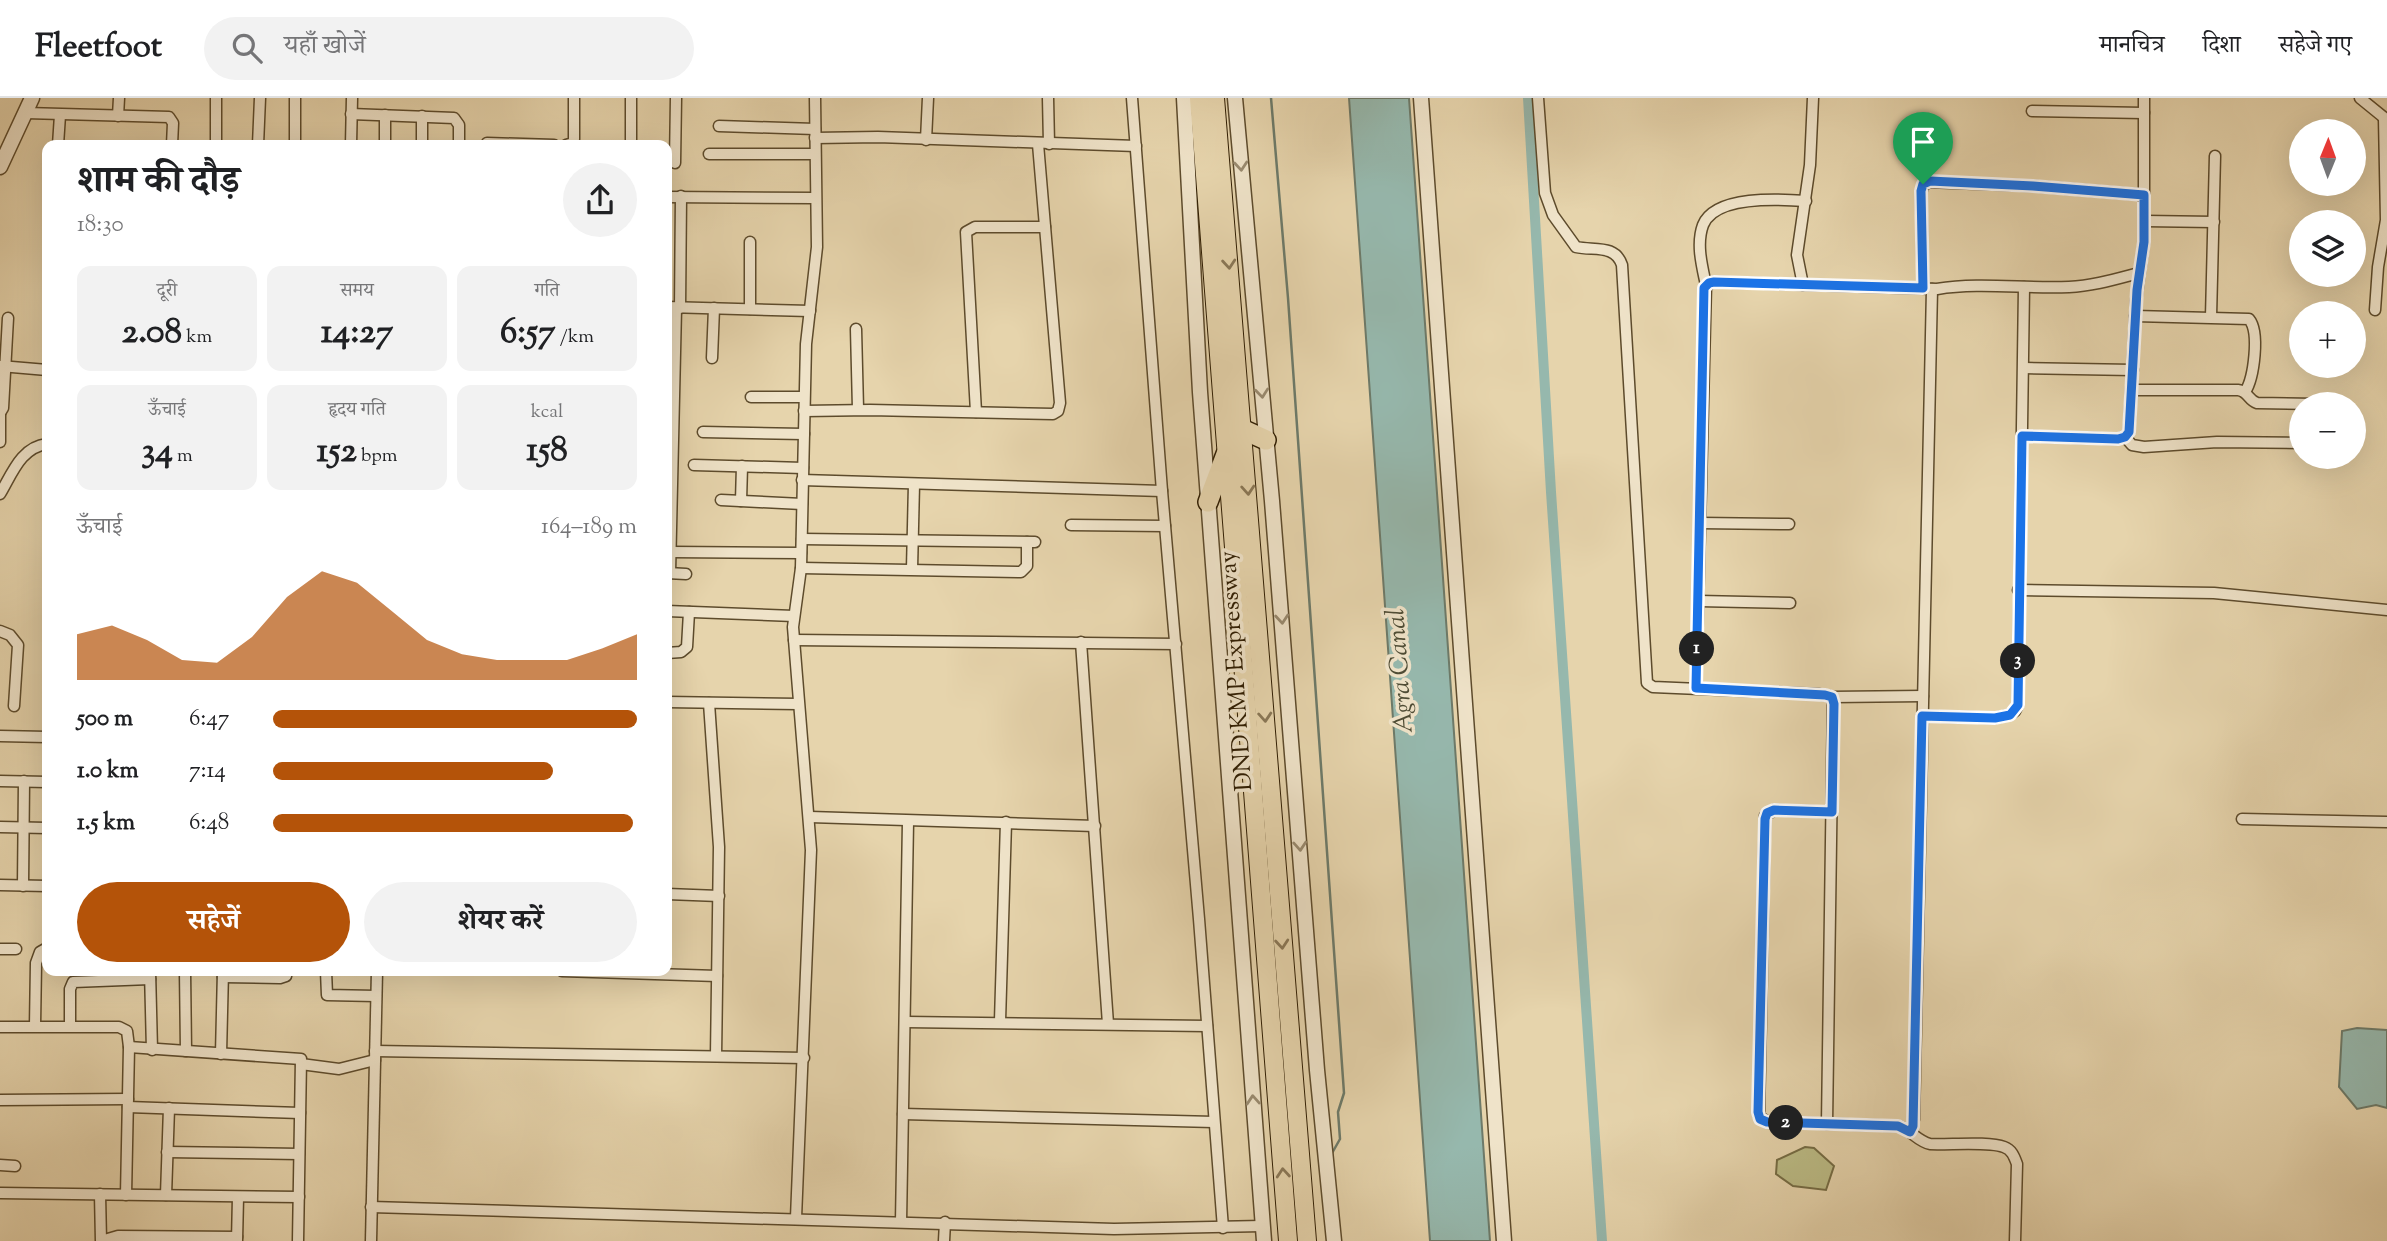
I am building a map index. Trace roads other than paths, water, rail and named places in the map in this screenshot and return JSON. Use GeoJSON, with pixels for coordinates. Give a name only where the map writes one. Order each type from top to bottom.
{"type":"FeatureCollection","features":[{"type":"Feature","properties":{"kind":"highway","name":"DND KMP Expressway"},"geometry":{"type":"LineString","coordinates":[[1199,98],[1288,1241]]}},
{"type":"Feature","properties":{"kind":"highway","name":"DND KMP Expressway"},"geometry":{"type":"LineString","coordinates":[[1216,98],[1307,1241]]}},
{"type":"Feature","properties":{"kind":"highway"},"geometry":{"type":"LineString","coordinates":[[1244,430],[1266,440]]}},
{"type":"Feature","properties":{"kind":"highway"},"geometry":{"type":"LineString","coordinates":[[1208,502],[1226,454]]}},
{"type":"Feature","properties":{"kind":"street"},"geometry":{"type":"LineString","coordinates":[[0,146],[32,98]]}},
{"type":"Feature","properties":{"kind":"street"},"geometry":{"type":"LineString","coordinates":[[118,116],[119,98]]}},
{"type":"Feature","properties":{"kind":"street"},"geometry":{"type":"LineString","coordinates":[[216,98],[216,140]]}},
{"type":"Feature","properties":{"kind":"street"},"geometry":{"type":"LineString","coordinates":[[258,140],[260,98]]}},
{"type":"Feature","properties":{"kind":"street"},"geometry":{"type":"LineString","coordinates":[[295,98],[295,140]]}},
{"type":"Feature","properties":{"kind":"street"},"geometry":{"type":"LineString","coordinates":[[351,140],[352,98]]}},
{"type":"Feature","properties":{"kind":"street"},"geometry":{"type":"LineString","coordinates":[[574,98],[574,140]]}},
{"type":"Feature","properties":{"kind":"street"},"geometry":{"type":"LineString","coordinates":[[631,98],[631,140]]}},
{"type":"Feature","properties":{"kind":"street"},"geometry":{"type":"LineString","coordinates":[[676,98],[676,163]]}},
{"type":"Feature","properties":{"kind":"street"},"geometry":{"type":"LineString","coordinates":[[796,1218],[811,876],[810,817],[798,704],[794,616],[801,568],[804,397],[817,247],[815,98]]}},
{"type":"Feature","properties":{"kind":"street"},"geometry":{"type":"LineString","coordinates":[[926,140],[928,98]]}},
{"type":"Feature","properties":{"kind":"street"},"geometry":{"type":"LineString","coordinates":[[804,411],[1053,414],[1059,409],[1045,227],[1044,144],[1048,98]]}},
{"type":"Feature","properties":{"kind":"street"},"geometry":{"type":"LineString","coordinates":[[1132,98],[1223,1228]]}},
{"type":"Feature","properties":{"kind":"street"},"geometry":{"type":"LineString","coordinates":[[371,1207],[1114,1228],[1223,1228],[1263,1234],[1200,392],[1184,98]]}},
{"type":"Feature","properties":{"kind":"street"},"geometry":{"type":"LineString","coordinates":[[1235,98],[1334,1241]]}},
{"type":"Feature","properties":{"kind":"street"},"geometry":{"type":"LineString","coordinates":[[1421,98],[1504,1241]]}},
{"type":"Feature","properties":{"kind":"street"},"geometry":{"type":"LineString","coordinates":[[1538,98],[1543,181],[1553,215],[1577,247],[1608,250],[1618,255],[1622,265],[1646,681],[1653,687],[1818,694],[1832,697],[1923,696]]}},
{"type":"Feature","properties":{"kind":"street"},"geometry":{"type":"LineString","coordinates":[[1804,285],[1797,255],[1810,165],[1813,98]]}},
{"type":"Feature","properties":{"kind":"street"},"geometry":{"type":"LineString","coordinates":[[2125,437],[2129,432],[2135,316],[2145,221],[2144,98]]}},
{"type":"Feature","properties":{"kind":"street"},"geometry":{"type":"LineString","coordinates":[[2360,98],[2386,119],[2386,220],[2378,267],[2375,310]]}},
{"type":"Feature","properties":{"kind":"street"},"geometry":{"type":"LineString","coordinates":[[26,105],[60,115],[169,117],[173,123],[172,140]]}},
{"type":"Feature","properties":{"kind":"street"},"geometry":{"type":"LineString","coordinates":[[0,167],[26,105]]}},
{"type":"Feature","properties":{"kind":"street"},"geometry":{"type":"LineString","coordinates":[[2032,111],[2144,113]]}},
{"type":"Feature","properties":{"kind":"street"},"geometry":{"type":"LineString","coordinates":[[351,114],[457,119],[458,140]]}},
{"type":"Feature","properties":{"kind":"street"},"geometry":{"type":"LineString","coordinates":[[58,140],[60,115]]}},
{"type":"Feature","properties":{"kind":"street"},"geometry":{"type":"LineString","coordinates":[[385,115],[385,140]]}},
{"type":"Feature","properties":{"kind":"street"},"geometry":{"type":"LineString","coordinates":[[422,117],[422,140]]}},
{"type":"Feature","properties":{"kind":"street"},"geometry":{"type":"LineString","coordinates":[[719,126],[926,140],[1136,146]]}},
{"type":"Feature","properties":{"kind":"street"},"geometry":{"type":"LineString","coordinates":[[709,154],[814,155]]}},
{"type":"Feature","properties":{"kind":"street"},"geometry":{"type":"LineString","coordinates":[[2211,317],[2215,156]]}},
{"type":"Feature","properties":{"kind":"street"},"geometry":{"type":"LineString","coordinates":[[1910,1132],[1914,1119],[1928,288],[1921,191],[1926,182],[2033,186],[2144,195]]}},
{"type":"Feature","properties":{"kind":"street"},"geometry":{"type":"LineString","coordinates":[[672,367],[681,196]]}},
{"type":"Feature","properties":{"kind":"street"},"geometry":{"type":"LineString","coordinates":[[672,197],[815,198]]}},
{"type":"Feature","properties":{"kind":"street"},"geometry":{"type":"LineString","coordinates":[[1696,688],[1706,285],[1700,255],[1704,224],[1713,213],[1755,199],[1805,201]]}},
{"type":"Feature","properties":{"kind":"street"},"geometry":{"type":"LineString","coordinates":[[2145,221],[2214,222]]}},
{"type":"Feature","properties":{"kind":"street"},"geometry":{"type":"LineString","coordinates":[[976,412],[966,232],[975,227],[1045,227]]}},
{"type":"Feature","properties":{"kind":"street"},"geometry":{"type":"LineString","coordinates":[[750,242],[750,309]]}},
{"type":"Feature","properties":{"kind":"street"},"geometry":{"type":"LineString","coordinates":[[1706,285],[1714,282],[1928,288],[1961,285],[2085,286],[2139,273]]}},
{"type":"Feature","properties":{"kind":"street"},"geometry":{"type":"LineString","coordinates":[[1922,716],[1995,718],[2010,715],[2015,711],[2018,695],[2025,287]]}},
{"type":"Feature","properties":{"kind":"street"},"geometry":{"type":"LineString","coordinates":[[674,308],[810,311]]}},
{"type":"Feature","properties":{"kind":"street"},"geometry":{"type":"LineString","coordinates":[[712,358],[713,308]]}},
{"type":"Feature","properties":{"kind":"street"},"geometry":{"type":"LineString","coordinates":[[2135,316],[2246,318],[2253,325],[2253,371],[2245,392]]}},
{"type":"Feature","properties":{"kind":"street"},"geometry":{"type":"LineString","coordinates":[[0,442],[0,413],[4,408],[2,366],[9,318]]}},
{"type":"Feature","properties":{"kind":"street"},"geometry":{"type":"LineString","coordinates":[[856,329],[858,410]]}},
{"type":"Feature","properties":{"kind":"street"},"geometry":{"type":"LineString","coordinates":[[2,366],[42,370]]}},
{"type":"Feature","properties":{"kind":"street"},"geometry":{"type":"LineString","coordinates":[[2024,368],[2133,370]]}},
{"type":"Feature","properties":{"kind":"street"},"geometry":{"type":"LineString","coordinates":[[2132,390],[2245,392],[2257,403],[2289,404]]}},
{"type":"Feature","properties":{"kind":"street"},"geometry":{"type":"LineString","coordinates":[[751,397],[804,397]]}},
{"type":"Feature","properties":{"kind":"street"},"geometry":{"type":"LineString","coordinates":[[703,432],[804,434]]}},
{"type":"Feature","properties":{"kind":"street"},"geometry":{"type":"LineString","coordinates":[[2022,436],[2125,437],[2133,445],[2144,447],[2217,442],[2289,443]]}},
{"type":"Feature","properties":{"kind":"street"},"geometry":{"type":"LineString","coordinates":[[0,495],[26,453],[42,445]]}},
{"type":"Feature","properties":{"kind":"street"},"geometry":{"type":"LineString","coordinates":[[694,465],[803,468]]}},
{"type":"Feature","properties":{"kind":"street"},"geometry":{"type":"LineString","coordinates":[[741,501],[742,466]]}},
{"type":"Feature","properties":{"kind":"street"},"geometry":{"type":"LineString","coordinates":[[802,480],[1162,491]]}},
{"type":"Feature","properties":{"kind":"street"},"geometry":{"type":"LineString","coordinates":[[912,569],[914,484]]}},
{"type":"Feature","properties":{"kind":"street"},"geometry":{"type":"LineString","coordinates":[[721,500],[802,504]]}},
{"type":"Feature","properties":{"kind":"street"},"geometry":{"type":"LineString","coordinates":[[1700,523],[1789,524]]}},
{"type":"Feature","properties":{"kind":"street"},"geometry":{"type":"LineString","coordinates":[[1071,525],[1165,526]]}},
{"type":"Feature","properties":{"kind":"street"},"geometry":{"type":"LineString","coordinates":[[801,568],[1021,572],[1027,566],[1031,542],[802,539]]}},
{"type":"Feature","properties":{"kind":"street"},"geometry":{"type":"LineString","coordinates":[[672,552],[801,553]]}},
{"type":"Feature","properties":{"kind":"street"},"geometry":{"type":"LineString","coordinates":[[672,573],[686,574]]}},
{"type":"Feature","properties":{"kind":"street"},"geometry":{"type":"LineString","coordinates":[[2018,590],[2214,593],[2387,610]]}},
{"type":"Feature","properties":{"kind":"street"},"geometry":{"type":"LineString","coordinates":[[1699,601],[1790,603]]}},
{"type":"Feature","properties":{"kind":"street"},"geometry":{"type":"LineString","coordinates":[[672,611],[794,616]]}},
{"type":"Feature","properties":{"kind":"street"},"geometry":{"type":"LineString","coordinates":[[672,653],[681,652],[687,647],[688,612]]}},
{"type":"Feature","properties":{"kind":"street"},"geometry":{"type":"LineString","coordinates":[[0,631],[14,638],[18,645],[14,706]]}},
{"type":"Feature","properties":{"kind":"street"},"geometry":{"type":"LineString","coordinates":[[794,640],[1175,644]]}},
{"type":"Feature","properties":{"kind":"street"},"geometry":{"type":"LineString","coordinates":[[1080,642],[1108,1024]]}},
{"type":"Feature","properties":{"kind":"street"},"geometry":{"type":"LineString","coordinates":[[1827,1124],[1832,697]]}},
{"type":"Feature","properties":{"kind":"street"},"geometry":{"type":"LineString","coordinates":[[672,702],[798,704]]}},
{"type":"Feature","properties":{"kind":"street"},"geometry":{"type":"LineString","coordinates":[[709,703],[718,824],[716,1056]]}},
{"type":"Feature","properties":{"kind":"street"},"geometry":{"type":"LineString","coordinates":[[0,736],[42,737]]}},
{"type":"Feature","properties":{"kind":"street"},"geometry":{"type":"LineString","coordinates":[[0,781],[42,782]]}},
{"type":"Feature","properties":{"kind":"street"},"geometry":{"type":"LineString","coordinates":[[23,886],[24,781]]}},
{"type":"Feature","properties":{"kind":"street"},"geometry":{"type":"LineString","coordinates":[[1832,812],[1774,810],[1765,816],[1758,1112],[1760,1119],[1767,1122],[1898,1126],[1922,1142],[1930,1144],[2005,1147],[2011,1151],[2017,1164],[2015,1241]]}},
{"type":"Feature","properties":{"kind":"street"},"geometry":{"type":"LineString","coordinates":[[810,817],[908,822],[1095,825]]}},
{"type":"Feature","properties":{"kind":"street"},"geometry":{"type":"LineString","coordinates":[[2242,819],[2387,822]]}},
{"type":"Feature","properties":{"kind":"street"},"geometry":{"type":"LineString","coordinates":[[901,1222],[908,822]]}},
{"type":"Feature","properties":{"kind":"street"},"geometry":{"type":"LineString","coordinates":[[1000,1021],[1006,822]]}},
{"type":"Feature","properties":{"kind":"street"},"geometry":{"type":"LineString","coordinates":[[0,827],[42,828]]}},
{"type":"Feature","properties":{"kind":"street"},"geometry":{"type":"LineString","coordinates":[[0,885],[42,886]]}},
{"type":"Feature","properties":{"kind":"street"},"geometry":{"type":"LineString","coordinates":[[672,894],[719,896]]}},
{"type":"Feature","properties":{"kind":"street"},"geometry":{"type":"LineString","coordinates":[[0,949],[16,949]]}},
{"type":"Feature","properties":{"kind":"street"},"geometry":{"type":"LineString","coordinates":[[35,1026],[36,963],[42,951]]}},
{"type":"Feature","properties":{"kind":"street"},"geometry":{"type":"LineString","coordinates":[[672,975],[717,976]]}},
{"type":"Feature","properties":{"kind":"street"},"geometry":{"type":"LineString","coordinates":[[70,1026],[70,989],[73,982],[139,976]]}},
{"type":"Feature","properties":{"kind":"street"},"geometry":{"type":"LineString","coordinates":[[150,976],[152,1050]]}},
{"type":"Feature","properties":{"kind":"street"},"geometry":{"type":"LineString","coordinates":[[185,976],[186,1051]]}},
{"type":"Feature","properties":{"kind":"street"},"geometry":{"type":"LineString","coordinates":[[221,1054],[223,976]]}},
{"type":"Feature","properties":{"kind":"street"},"geometry":{"type":"LineString","coordinates":[[252,976],[286,976]]}},
{"type":"Feature","properties":{"kind":"street"},"geometry":{"type":"LineString","coordinates":[[326,976],[327,995],[376,996]]}},
{"type":"Feature","properties":{"kind":"street"},"geometry":{"type":"LineString","coordinates":[[371,1241],[377,976]]}},
{"type":"Feature","properties":{"kind":"street"},"geometry":{"type":"LineString","coordinates":[[906,1022],[1000,1021],[1207,1026]]}},
{"type":"Feature","properties":{"kind":"street"},"geometry":{"type":"LineString","coordinates":[[0,1027],[119,1027],[127,1031],[126,1195]]}},
{"type":"Feature","properties":{"kind":"street"},"geometry":{"type":"LineString","coordinates":[[129,1047],[301,1059],[298,1241]]}},
{"type":"Feature","properties":{"kind":"street"},"geometry":{"type":"LineString","coordinates":[[301,1064],[339,1069],[375,1056],[804,1058]]}},
{"type":"Feature","properties":{"kind":"street"},"geometry":{"type":"LineString","coordinates":[[0,1100],[128,1103],[169,1108],[300,1113]]}},
{"type":"Feature","properties":{"kind":"street"},"geometry":{"type":"LineString","coordinates":[[166,1195],[169,1108]]}},
{"type":"Feature","properties":{"kind":"street"},"geometry":{"type":"LineString","coordinates":[[903,1114],[1214,1122]]}},
{"type":"Feature","properties":{"kind":"street"},"geometry":{"type":"LineString","coordinates":[[167,1152],[299,1154]]}},
{"type":"Feature","properties":{"kind":"street"},"geometry":{"type":"LineString","coordinates":[[0,1166],[15,1166]]}},
{"type":"Feature","properties":{"kind":"street"},"geometry":{"type":"LineString","coordinates":[[0,1193],[299,1197]]}},
{"type":"Feature","properties":{"kind":"street"},"geometry":{"type":"LineString","coordinates":[[100,1195],[101,1241],[118,1236],[237,1239],[238,1197]]}},
{"type":"Feature","properties":{"kind":"street"},"geometry":{"type":"LineString","coordinates":[[944,1241],[945,1222]]}},
{"type":"Feature","properties":{"kind":"street"},"geometry":{"type":"LineString","coordinates":[[1114,1228],[1114,1241]]}},
{"type":"Feature","properties":{"kind":"water","name":"Agra Canal"},"geometry":{"type":"Polygon","coordinates":[[[1349,98],[1409,98],[1490,1241],[1430,1241],[1349,98]]]}},
{"type":"Feature","properties":{"kind":"water"},"geometry":{"type":"Polygon","coordinates":[[[2357,1028],[2387,1030],[2387,1108],[2376,1105],[2357,1109],[2339,1087],[2342,1031],[2357,1028]]]}},
{"type":"Feature","properties":{"kind":"waterway"},"geometry":{"type":"LineString","coordinates":[[1271,98],[1288,298],[1344,1093],[1338,1112],[1340,1139],[1331,1155]]}},
{"type":"Feature","properties":{"kind":"waterway"},"geometry":{"type":"LineString","coordinates":[[1528,98],[1551,492],[1602,1241]]}}]}
